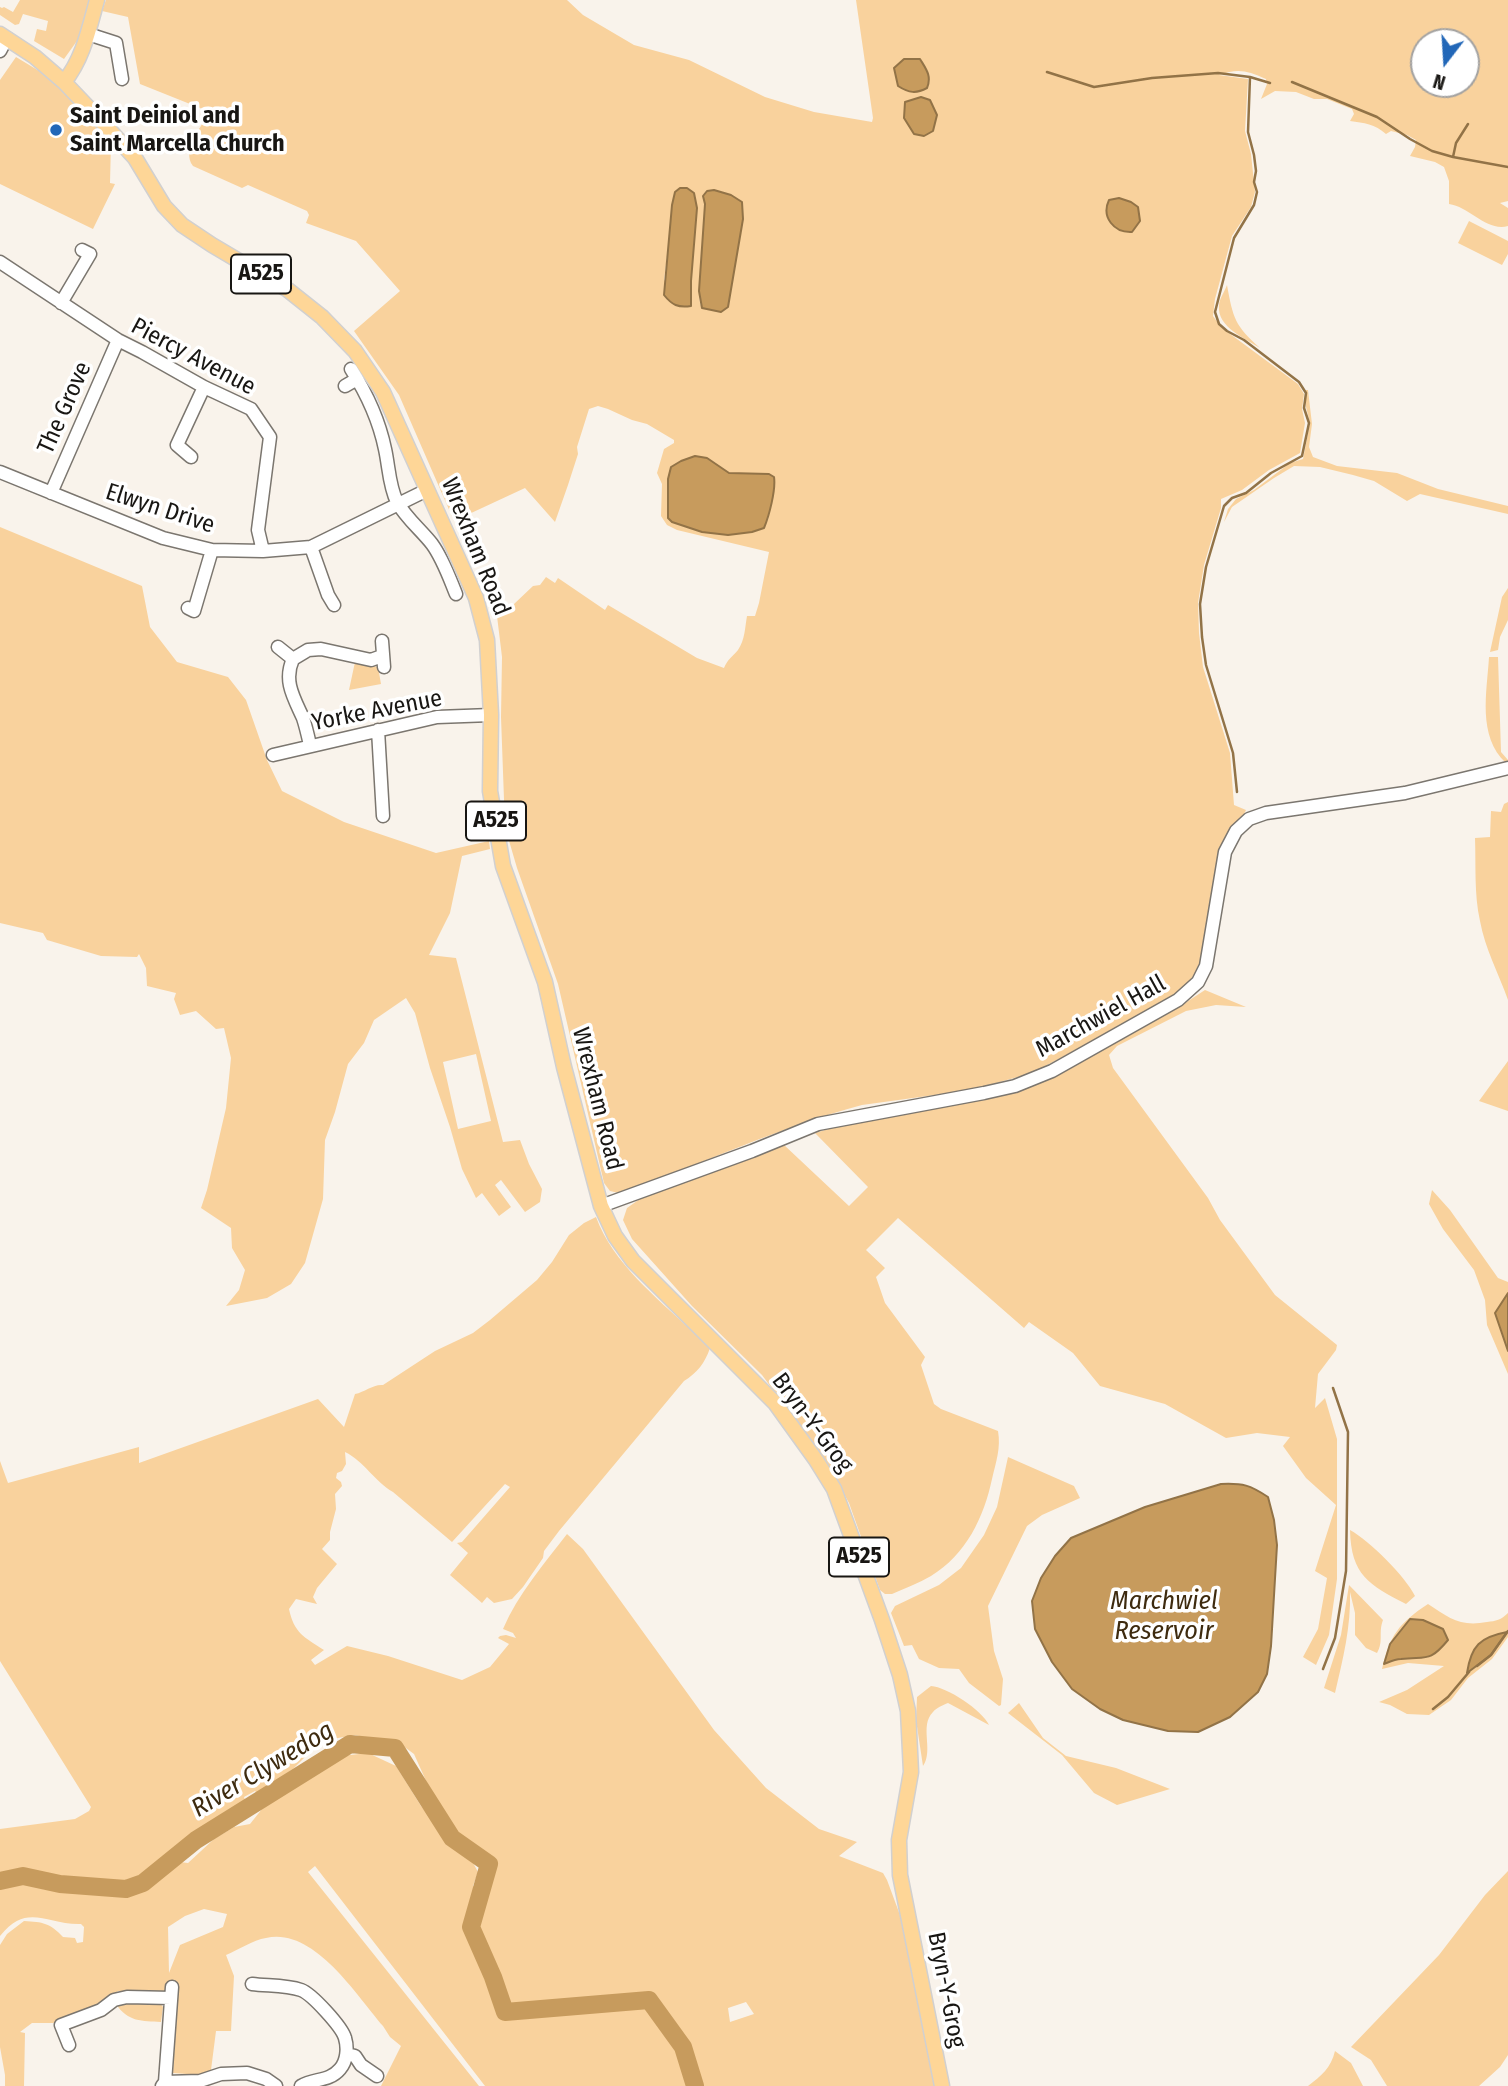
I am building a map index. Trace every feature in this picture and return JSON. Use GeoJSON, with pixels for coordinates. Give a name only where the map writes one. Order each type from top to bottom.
{"type":"FeatureCollection","features":[{"type":"Feature","properties":{"kind":"main road"},"geometry":{"type":"LineString","coordinates":[[64,82],[74,70],[97,0]]}},
{"type":"Feature","properties":{"kind":"main road","name":"A525"},"geometry":{"type":"LineString","coordinates":[[2,41],[35,57],[64,82]]}},
{"type":"Feature","properties":{"kind":"main road","name":"Wrexham Road"},"geometry":{"type":"LineString","coordinates":[[64,82],[135,158],[164,206],[181,225],[288,290],[322,317],[355,351],[383,392],[476,598],[487,640],[491,716],[490,791],[503,866],[545,982],[567,1079],[601,1206]]}},
{"type":"Feature","properties":{"kind":"main road","name":"Bryn-Y-Grog"},"geometry":{"type":"LineString","coordinates":[[601,1206],[615,1236],[633,1261],[775,1403],[834,1489],[882,1620],[900,1675],[908,1711],[911,1772],[899,1840],[900,1875],[942,2086]]}},
{"type":"Feature","properties":{"kind":"street"},"geometry":{"type":"LineString","coordinates":[[88,34],[119,41],[122,79]]}},
{"type":"Feature","properties":{"kind":"street"},"geometry":{"type":"LineString","coordinates":[[61,303],[90,254],[82,250]]}},
{"type":"Feature","properties":{"kind":"street","name":"Piercy Avenue"},"geometry":{"type":"LineString","coordinates":[[0,262],[118,341],[251,409],[270,436],[258,530],[263,551]]}},
{"type":"Feature","properties":{"kind":"street","name":"The Grove"},"geometry":{"type":"LineString","coordinates":[[51,493],[118,341]]}},
{"type":"Feature","properties":{"kind":"street"},"geometry":{"type":"LineString","coordinates":[[345,386],[354,374],[377,420],[385,447],[390,483],[398,503],[433,545],[443,578],[456,593]]}},
{"type":"Feature","properties":{"kind":"street"},"geometry":{"type":"LineString","coordinates":[[191,457],[172,443],[204,387]]}},
{"type":"Feature","properties":{"kind":"street","name":"Elwyn Drive"},"geometry":{"type":"LineString","coordinates":[[0,472],[163,538],[212,550],[263,551],[311,547],[427,490]]}},
{"type":"Feature","properties":{"kind":"street"},"geometry":{"type":"LineString","coordinates":[[311,547],[327,600]]}},
{"type":"Feature","properties":{"kind":"street"},"geometry":{"type":"LineString","coordinates":[[194,610],[212,550]]}},
{"type":"Feature","properties":{"kind":"street"},"geometry":{"type":"LineString","coordinates":[[310,745],[306,726],[289,687],[289,668],[293,659],[308,650],[321,649],[383,662],[382,641]]}},
{"type":"Feature","properties":{"kind":"street"},"geometry":{"type":"LineString","coordinates":[[278,647],[293,659]]}},
{"type":"Feature","properties":{"kind":"street","name":"Yorke Avenue"},"geometry":{"type":"LineString","coordinates":[[273,755],[437,717],[491,716]]}},
{"type":"Feature","properties":{"kind":"street"},"geometry":{"type":"LineString","coordinates":[[378,730],[376,788],[383,816]]}},
{"type":"Feature","properties":{"kind":"street","name":"Marchwiel Hall"},"geometry":{"type":"LineString","coordinates":[[601,1206],[818,1124],[1015,1086],[1052,1070],[1178,1000],[1198,982],[1206,966],[1224,852],[1236,831],[1249,819],[1266,813],[1405,793],[1508,768]]}},
{"type":"Feature","properties":{"kind":"street"},"geometry":{"type":"LineString","coordinates":[[252,1984],[290,1982],[316,2000],[345,2036],[347,2054],[342,2067],[330,2078],[301,2086]]}},
{"type":"Feature","properties":{"kind":"street"},"geometry":{"type":"LineString","coordinates":[[69,2045],[61,2025],[101,2010],[114,2000],[171,1993],[163,2084],[221,2080],[247,2073],[266,2079],[276,2086]]}},
{"type":"Feature","properties":{"kind":"street"},"geometry":{"type":"LineString","coordinates":[[347,2054],[355,2056],[361,2065],[377,2076]]}},
{"type":"Feature","properties":{"kind":"shaded area"},"geometry":{"type":"Polygon","coordinates":[[[20,0],[93,0],[87,27],[64,59],[34,41],[37,29],[46,31],[48,21],[23,14],[19,24],[15,25],[0,15],[0,7],[13,12],[20,0]]]}},
{"type":"Feature","properties":{"kind":"shaded area"},"geometry":{"type":"Polygon","coordinates":[[[106,0],[567,0],[583,15],[634,45],[689,60],[765,97],[814,112],[872,122],[856,0],[1508,0],[1508,201],[1500,203],[1508,208],[1508,226],[1493,226],[1449,204],[1449,181],[1444,167],[1410,156],[1416,140],[1407,135],[1391,131],[1386,134],[1365,123],[1350,121],[1354,114],[1352,109],[1327,99],[1314,99],[1296,92],[1275,91],[1261,99],[1267,84],[1266,79],[1253,74],[1238,71],[1219,75],[1248,79],[1245,131],[1251,154],[1255,192],[1251,207],[1232,236],[1213,316],[1222,328],[1298,384],[1304,394],[1302,409],[1305,423],[1300,453],[1269,470],[1242,490],[1221,499],[1221,508],[1204,565],[1198,603],[1203,667],[1230,753],[1234,805],[1246,810],[1241,820],[1232,828],[1201,964],[1185,988],[1145,1013],[1032,1073],[971,1090],[862,1105],[771,1135],[623,1194],[610,1191],[604,1183],[558,984],[505,827],[502,657],[497,616],[533,586],[540,585],[546,577],[555,583],[558,578],[605,610],[608,605],[697,658],[724,668],[740,646],[747,616],[755,616],[769,552],[677,530],[667,525],[661,516],[662,484],[657,473],[664,449],[674,443],[674,440],[647,424],[598,406],[589,409],[577,447],[578,454],[555,522],[525,488],[454,521],[399,395],[354,331],[400,291],[356,241],[306,223],[309,215],[307,211],[248,185],[242,188],[193,166],[189,153],[191,146],[210,112],[140,84],[128,17],[102,11],[106,0]],[[714,190],[707,191],[704,195],[699,291],[702,308],[721,312],[728,307],[731,283],[731,195],[714,190]],[[675,193],[664,280],[692,300],[691,281],[675,193]],[[695,456],[669,500],[668,518],[672,522],[702,532],[728,535],[740,533],[768,520],[774,477],[769,474],[729,473],[707,458],[695,456]]]}},
{"type":"Feature","properties":{"kind":"shaded area"},"geometry":{"type":"Polygon","coordinates":[[[16,57],[54,80],[111,142],[110,183],[115,184],[93,229],[0,184],[0,80],[16,57]]]}},
{"type":"Feature","properties":{"kind":"shaded area"},"geometry":{"type":"Polygon","coordinates":[[[1469,221],[1508,241],[1508,254],[1502,265],[1458,243],[1469,221]]]}},
{"type":"Feature","properties":{"kind":"shaded area"},"geometry":{"type":"Polygon","coordinates":[[[1227,285],[1236,321],[1260,348],[1233,332],[1223,320],[1219,303],[1227,285]]]}},
{"type":"Feature","properties":{"kind":"shaded area"},"geometry":{"type":"Polygon","coordinates":[[[1306,390],[1312,424],[1309,447],[1313,457],[1337,466],[1397,473],[1438,489],[1508,506],[1508,514],[1420,494],[1407,501],[1374,481],[1320,467],[1294,466],[1232,507],[1224,522],[1228,509],[1236,499],[1254,490],[1290,463],[1303,459],[1310,423],[1306,390]]]}},
{"type":"Feature","properties":{"kind":"shaded area"},"geometry":{"type":"Polygon","coordinates":[[[0,527],[142,586],[150,627],[177,662],[228,677],[246,700],[267,760],[282,791],[344,822],[436,853],[489,841],[490,849],[462,856],[450,913],[429,955],[456,958],[503,1142],[520,1140],[542,1189],[540,1202],[525,1212],[501,1180],[495,1185],[511,1207],[499,1216],[482,1193],[476,1198],[462,1169],[415,1013],[406,998],[374,1020],[364,1043],[348,1064],[325,1140],[323,1199],[305,1263],[291,1284],[267,1298],[226,1306],[239,1290],[245,1270],[232,1248],[231,1228],[201,1208],[226,1108],[231,1058],[224,1028],[216,1029],[196,1011],[180,1015],[174,999],[176,993],[147,986],[146,968],[139,954],[137,957],[101,956],[47,940],[43,933],[0,923],[0,527]],[[476,1054],[443,1062],[458,1129],[491,1121],[476,1054]]]}},
{"type":"Feature","properties":{"kind":"shaded area"},"geometry":{"type":"Polygon","coordinates":[[[1508,588],[1508,620],[1500,637],[1498,650],[1490,652],[1502,597],[1508,588]]]}},
{"type":"Feature","properties":{"kind":"shaded area"},"geometry":{"type":"Polygon","coordinates":[[[1489,657],[1498,657],[1501,752],[1508,760],[1506,763],[1497,752],[1487,727],[1489,657]]]}},
{"type":"Feature","properties":{"kind":"shaded area"},"geometry":{"type":"Polygon","coordinates":[[[355,662],[378,667],[381,684],[349,690],[355,662]]]}},
{"type":"Feature","properties":{"kind":"shaded area"},"geometry":{"type":"Polygon","coordinates":[[[1508,802],[1508,1000],[1482,931],[1476,890],[1475,838],[1490,837],[1491,811],[1501,812],[1504,804],[1508,802]]]}},
{"type":"Feature","properties":{"kind":"shaded area"},"geometry":{"type":"Polygon","coordinates":[[[1205,990],[1246,1007],[1216,1005],[1186,1011],[1117,1046],[1109,1055],[1113,1068],[1275,1295],[1337,1345],[1318,1374],[1315,1408],[1325,1398],[1337,1439],[1337,1579],[1329,1635],[1316,1665],[1303,1657],[1318,1629],[1327,1578],[1315,1571],[1336,1505],[1306,1478],[1283,1446],[1290,1437],[1257,1433],[1226,1438],[1165,1404],[1100,1386],[1073,1353],[1029,1322],[1024,1328],[898,1218],[866,1250],[885,1268],[876,1277],[885,1303],[925,1357],[921,1365],[934,1404],[998,1431],[999,1443],[989,1493],[972,1534],[964,1546],[931,1576],[892,1594],[885,1594],[880,1590],[849,1503],[828,1465],[762,1375],[692,1306],[632,1239],[623,1220],[627,1208],[644,1196],[783,1144],[849,1206],[868,1187],[815,1133],[855,1121],[1011,1091],[1049,1080],[1082,1058],[1179,1007],[1205,990]]]}},
{"type":"Feature","properties":{"kind":"shaded area"},"geometry":{"type":"Polygon","coordinates":[[[1508,1061],[1508,1111],[1479,1101],[1508,1061]]]}},
{"type":"Feature","properties":{"kind":"shaded area"},"geometry":{"type":"Polygon","coordinates":[[[1432,1190],[1450,1210],[1498,1278],[1508,1282],[1508,1293],[1495,1314],[1508,1351],[1508,1374],[1487,1325],[1485,1300],[1474,1270],[1443,1229],[1429,1204],[1432,1190]]]}},
{"type":"Feature","properties":{"kind":"shaded area"},"geometry":{"type":"Polygon","coordinates":[[[596,1217],[624,1264],[710,1348],[700,1367],[684,1381],[559,1531],[523,1587],[512,1599],[494,1603],[487,1597],[482,1603],[450,1575],[468,1553],[457,1543],[462,1542],[510,1487],[505,1484],[452,1542],[345,1452],[346,1464],[336,1478],[342,1486],[335,1494],[336,1509],[330,1540],[322,1549],[337,1564],[317,1588],[313,1597],[317,1604],[296,1599],[289,1609],[294,1624],[305,1638],[324,1650],[311,1660],[315,1665],[347,1646],[462,1680],[490,1667],[509,1644],[498,1638],[500,1636],[516,1638],[513,1633],[503,1629],[509,1616],[567,1534],[583,1549],[714,1730],[766,1788],[819,1829],[857,1842],[839,1856],[883,1873],[900,1915],[935,2086],[485,2086],[315,1866],[308,1872],[479,2086],[381,2086],[401,2046],[390,2037],[332,1966],[301,1943],[284,1937],[261,1939],[226,1955],[234,1976],[231,2031],[216,2031],[211,2070],[201,2075],[173,2073],[177,1985],[167,1991],[118,1991],[102,2003],[53,2023],[32,2023],[20,2032],[25,2033],[24,2086],[5,2086],[0,2047],[0,1945],[7,1934],[24,1921],[46,1924],[63,1937],[75,1938],[77,1943],[83,1942],[84,1927],[81,1924],[28,1918],[19,1920],[0,1936],[0,1829],[75,1819],[91,1807],[0,1661],[0,1461],[8,1483],[139,1447],[139,1463],[318,1399],[344,1427],[355,1394],[383,1385],[435,1351],[473,1333],[537,1280],[569,1235],[596,1217]],[[355,1735],[327,1740],[293,1769],[257,1793],[255,1791],[244,1797],[245,1800],[223,1813],[165,1863],[169,1868],[180,1862],[188,1863],[214,1839],[234,1827],[250,1824],[270,1799],[341,1756],[368,1753],[396,1766],[421,1806],[447,1839],[471,1859],[478,1872],[473,1886],[487,1896],[496,1865],[455,1834],[431,1792],[414,1754],[395,1740],[385,1742],[355,1735]],[[204,1909],[185,1916],[168,1927],[169,1973],[180,1945],[223,1927],[227,1914],[204,1909]],[[746,2002],[728,2008],[730,2022],[754,2014],[746,2002]]]}},
{"type":"Feature","properties":{"kind":"shaded area"},"geometry":{"type":"Polygon","coordinates":[[[1008,1457],[1074,1486],[1080,1498],[1042,1515],[1027,1526],[988,1606],[994,1651],[1003,1679],[999,1706],[969,1683],[959,1669],[939,1668],[919,1659],[912,1645],[904,1646],[891,1613],[895,1606],[939,1585],[961,1568],[984,1535],[997,1507],[1008,1457]]]}},
{"type":"Feature","properties":{"kind":"shaded area"},"geometry":{"type":"Polygon","coordinates":[[[1350,1530],[1377,1550],[1403,1579],[1415,1596],[1406,1604],[1364,1577],[1354,1558],[1350,1530]]]}},
{"type":"Feature","properties":{"kind":"shaded area"},"geometry":{"type":"Polygon","coordinates":[[[1349,1585],[1383,1620],[1380,1645],[1377,1653],[1366,1648],[1355,1635],[1355,1613],[1350,1592],[1348,1630],[1335,1693],[1324,1688],[1341,1635],[1349,1585]]]}},
{"type":"Feature","properties":{"kind":"shaded area"},"geometry":{"type":"Polygon","coordinates":[[[1428,1604],[1449,1617],[1469,1623],[1496,1621],[1508,1613],[1508,1637],[1492,1659],[1468,1678],[1451,1700],[1429,1715],[1407,1714],[1379,1702],[1407,1690],[1444,1666],[1408,1663],[1382,1669],[1388,1647],[1397,1631],[1428,1604]]]}},
{"type":"Feature","properties":{"kind":"shaded area"},"geometry":{"type":"Polygon","coordinates":[[[931,1686],[946,1690],[963,1700],[989,1725],[948,1703],[938,1708],[927,1724],[927,1753],[923,1766],[916,1720],[917,1697],[931,1686]]]}},
{"type":"Feature","properties":{"kind":"shaded area"},"geometry":{"type":"Polygon","coordinates":[[[1019,1703],[1043,1738],[1066,1756],[1116,1768],[1170,1789],[1117,1805],[1094,1793],[1062,1755],[1008,1713],[1019,1703]]]}},
{"type":"Feature","properties":{"kind":"shaded area"},"geometry":{"type":"Polygon","coordinates":[[[1508,1871],[1508,2055],[1500,2067],[1479,2086],[1387,2086],[1371,2060],[1351,2047],[1439,1955],[1485,1895],[1508,1871]]]}},
{"type":"Feature","properties":{"kind":"shaded area"},"geometry":{"type":"Polygon","coordinates":[[[160,2003],[163,2007],[161,2022],[142,2021],[125,2014],[116,2004],[160,2003]]]}},
{"type":"Feature","properties":{"kind":"shaded area"},"geometry":{"type":"Polygon","coordinates":[[[1335,2051],[1351,2063],[1363,2086],[1308,2086],[1325,2071],[1335,2051]]]}},
{"type":"Feature","properties":{"kind":"water"},"geometry":{"type":"Polygon","coordinates":[[[904,59],[920,59],[929,76],[927,88],[912,92],[898,86],[894,68],[904,59]]]}},
{"type":"Feature","properties":{"kind":"water"},"geometry":{"type":"Polygon","coordinates":[[[921,97],[930,100],[937,115],[933,131],[924,136],[914,134],[904,118],[905,102],[921,97]]]}},
{"type":"Feature","properties":{"kind":"water"},"geometry":{"type":"Polygon","coordinates":[[[680,188],[687,188],[694,193],[697,208],[691,306],[686,307],[676,305],[664,295],[672,205],[675,192],[680,188]]]}},
{"type":"Feature","properties":{"kind":"water"},"geometry":{"type":"Polygon","coordinates":[[[714,190],[731,195],[742,202],[743,219],[728,307],[721,312],[702,308],[699,291],[705,204],[703,196],[707,191],[714,190]]]}},
{"type":"Feature","properties":{"kind":"water"},"geometry":{"type":"Polygon","coordinates":[[[1119,198],[1138,207],[1140,221],[1132,232],[1120,230],[1108,218],[1109,200],[1119,198]]]}},
{"type":"Feature","properties":{"kind":"water"},"geometry":{"type":"Polygon","coordinates":[[[695,456],[707,458],[729,473],[769,474],[774,477],[772,503],[764,528],[728,535],[702,532],[672,522],[668,518],[668,479],[671,467],[695,456]]]}},
{"type":"Feature","properties":{"kind":"water"},"geometry":{"type":"Polygon","coordinates":[[[1508,1293],[1508,1351],[1495,1313],[1508,1293]]]}},
{"type":"Feature","properties":{"kind":"water","name":"Marchwiel Reservoir"},"geometry":{"type":"Polygon","coordinates":[[[1221,1484],[1246,1486],[1268,1497],[1274,1520],[1277,1545],[1267,1674],[1258,1692],[1230,1717],[1198,1732],[1168,1731],[1123,1720],[1100,1709],[1072,1689],[1052,1662],[1035,1629],[1032,1601],[1041,1578],[1071,1538],[1145,1507],[1221,1484]]]}},
{"type":"Feature","properties":{"kind":"water"},"geometry":{"type":"Polygon","coordinates":[[[1410,1619],[1423,1620],[1443,1629],[1448,1640],[1432,1655],[1384,1664],[1390,1644],[1410,1619]]]}},
{"type":"Feature","properties":{"kind":"water"},"geometry":{"type":"Polygon","coordinates":[[[1507,1632],[1491,1655],[1467,1673],[1471,1656],[1478,1644],[1507,1632]]]}},
{"type":"Feature","properties":{"kind":"waterway"},"geometry":{"type":"LineString","coordinates":[[1047,72],[1094,87],[1152,78],[1218,73],[1250,77],[1270,83]]}},
{"type":"Feature","properties":{"kind":"waterway"},"geometry":{"type":"LineString","coordinates":[[1237,792],[1233,753],[1206,665],[1202,637],[1200,604],[1206,567],[1224,506],[1232,498],[1246,493],[1271,473],[1302,456],[1309,423],[1304,408],[1306,393],[1299,382],[1244,340],[1227,331],[1219,324],[1215,312],[1234,238],[1254,205],[1257,192],[1254,182],[1254,155],[1248,132],[1250,77]]}},
{"type":"Feature","properties":{"kind":"waterway"},"geometry":{"type":"LineString","coordinates":[[1292,82],[1377,117],[1432,151],[1453,157],[1456,143],[1468,124]]}},
{"type":"Feature","properties":{"kind":"waterway"},"geometry":{"type":"LineString","coordinates":[[1453,157],[1508,167]]}},
{"type":"Feature","properties":{"kind":"waterway"},"geometry":{"type":"LineString","coordinates":[[1323,1669],[1335,1638],[1346,1571],[1348,1432],[1333,1388]]}},
{"type":"Feature","properties":{"kind":"waterway"},"geometry":{"type":"LineString","coordinates":[[1477,1666],[1491,1655],[1508,1631]]}},
{"type":"Feature","properties":{"kind":"waterway"},"geometry":{"type":"LineString","coordinates":[[1433,1709],[1448,1697],[1469,1672]]}},
{"type":"Feature","properties":{"kind":"waterway","name":"River Clywedog"},"geometry":{"type":"LineString","coordinates":[[0,1881],[23,1876],[60,1884],[126,1889],[143,1883],[196,1840],[350,1744],[395,1748],[452,1838],[489,1864],[471,1927],[505,2012],[649,2000],[683,2047],[695,2086]]}},
{"type":"Feature","properties":{"kind":"place","name":"Saint Deiniol and Saint Marcella Church"},"geometry":{"type":"Point","coordinates":[56,130]}}]}
